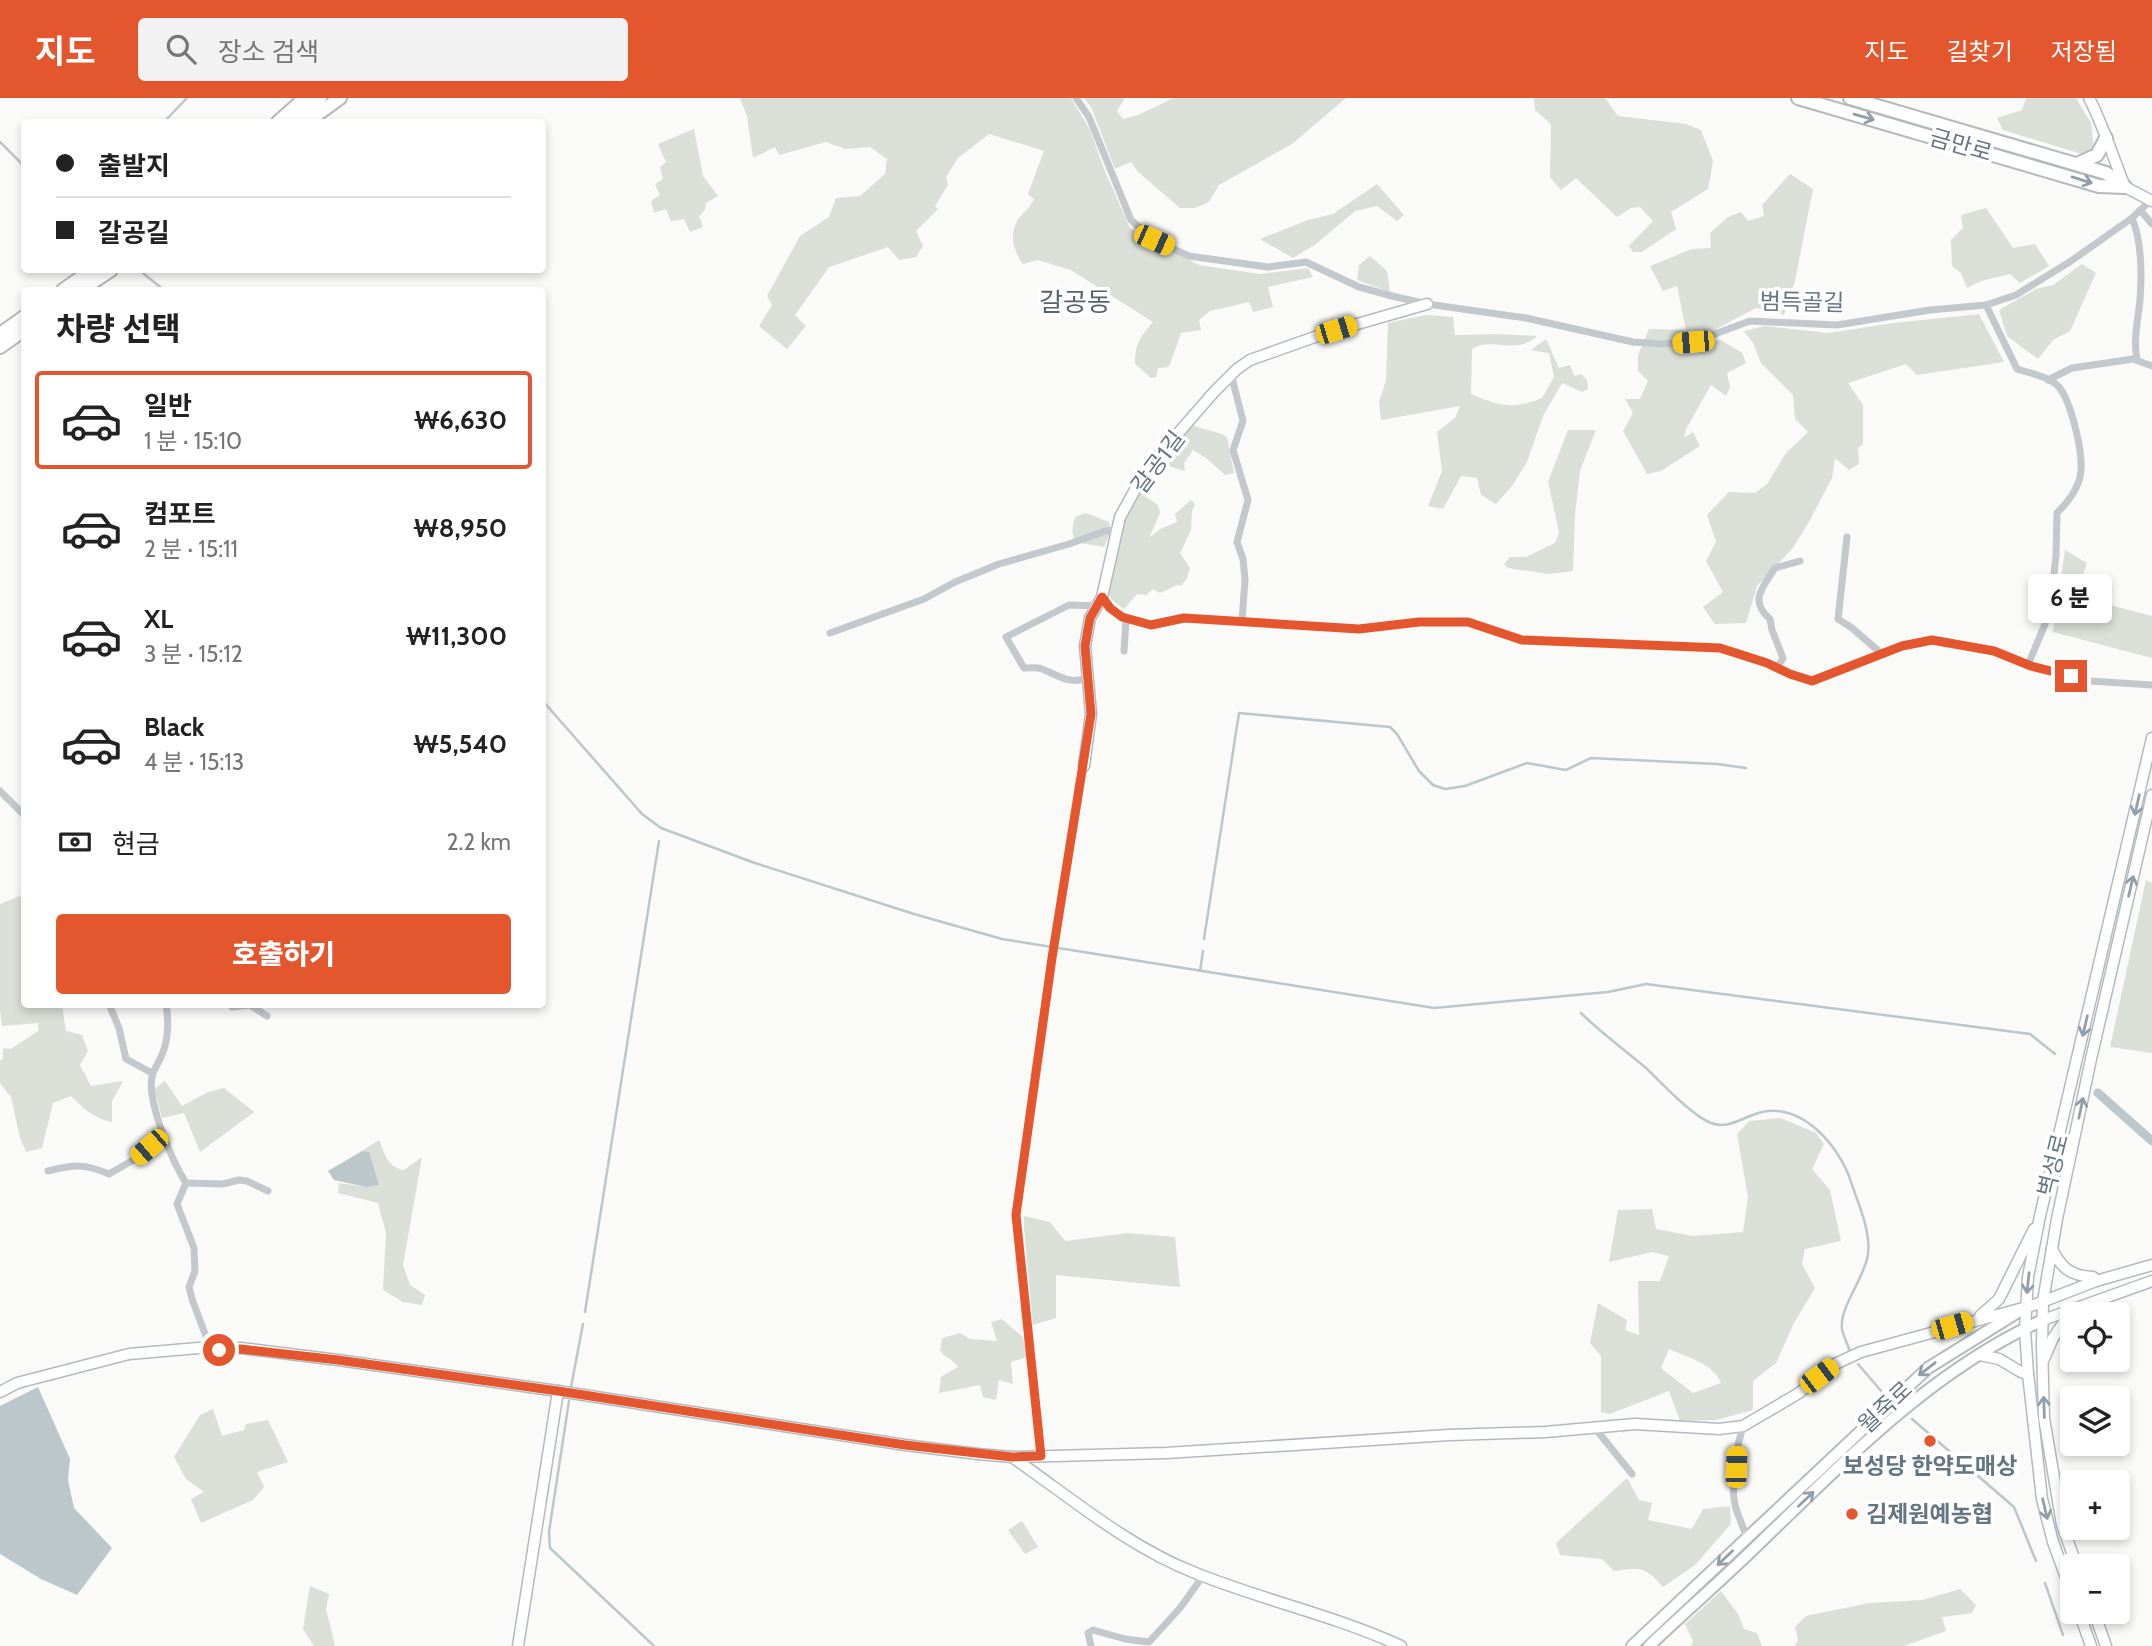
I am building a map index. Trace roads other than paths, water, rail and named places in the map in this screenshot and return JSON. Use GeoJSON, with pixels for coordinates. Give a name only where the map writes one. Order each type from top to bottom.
{"type":"FeatureCollection","features":[{"type":"Feature","properties":{"kind":"highway"},"geometry":{"type":"LineString","coordinates":[[281,119],[305,98]]}},
{"type":"Feature","properties":{"kind":"highway"},"geometry":{"type":"LineString","coordinates":[[297,119],[320,98]]}},
{"type":"Feature","properties":{"kind":"highway"},"geometry":{"type":"LineString","coordinates":[[311,119],[340,98]]}},
{"type":"Feature","properties":{"kind":"highway","name":"금만로"},"geometry":{"type":"LineString","coordinates":[[1798,98],[2099,186],[2125,187]]}},
{"type":"Feature","properties":{"kind":"highway","name":"금만로"},"geometry":{"type":"LineString","coordinates":[[1850,98],[2106,173],[2125,187]]}},
{"type":"Feature","properties":{"kind":"highway"},"geometry":{"type":"LineString","coordinates":[[2076,165],[2097,155],[2106,138]]}},
{"type":"Feature","properties":{"kind":"highway"},"geometry":{"type":"LineString","coordinates":[[70,287],[104,273]]}},
{"type":"Feature","properties":{"kind":"highway"},"geometry":{"type":"LineString","coordinates":[[0,334],[21,319]]}},
{"type":"Feature","properties":{"kind":"highway"},"geometry":{"type":"LineString","coordinates":[[0,347],[21,332]]}},
{"type":"Feature","properties":{"kind":"main road","name":"월죽로"},"geometry":{"type":"LineString","coordinates":[[1632,1646],[1928,1367],[2026,1307]]}},
{"type":"Feature","properties":{"kind":"main road","name":"월죽로"},"geometry":{"type":"LineString","coordinates":[[1648,1646],[1865,1442],[1932,1386],[1980,1354],[2043,1320]]}},
{"type":"Feature","properties":{"kind":"street","name":"범득골길"},"geometry":{"type":"LineString","coordinates":[[1076,98],[1089,117],[1131,220],[1154,240],[1189,256],[1268,267],[1306,262],[1359,287],[1427,304],[1526,318],[1633,342],[1693,342],[1750,321],[1837,325],[1930,310],[1986,306],[2016,295],[2071,261],[2132,218],[2151,201]]}},
{"type":"Feature","properties":{"kind":"street"},"geometry":{"type":"LineString","coordinates":[[2089,98],[2104,128],[2125,187]]}},
{"type":"Feature","properties":{"kind":"street","name":"금만로"},"geometry":{"type":"LineString","coordinates":[[2125,187],[2151,201]]}},
{"type":"Feature","properties":{"kind":"street"},"geometry":{"type":"LineString","coordinates":[[2140,210],[2152,224]]}},
{"type":"Feature","properties":{"kind":"street"},"geometry":{"type":"LineString","coordinates":[[2132,218],[2139,238],[2140,300],[2134,346],[2137,360]]}},
{"type":"Feature","properties":{"kind":"street","name":"갈공1길"},"geometry":{"type":"LineString","coordinates":[[1084,766],[1091,714],[1085,646],[1090,618],[1100,601],[1120,517],[1146,470],[1231,374],[1250,360],[1336,330],[1427,304]]}},
{"type":"Feature","properties":{"kind":"street"},"geometry":{"type":"LineString","coordinates":[[1986,306],[2017,369],[2048,380],[2059,387],[2080,446],[2081,476],[2069,502],[2057,513],[2050,612],[2028,665]]}},
{"type":"Feature","properties":{"kind":"street"},"geometry":{"type":"LineString","coordinates":[[2048,380],[2072,368],[2137,360],[2152,366]]}},
{"type":"Feature","properties":{"kind":"street"},"geometry":{"type":"LineString","coordinates":[[1231,374],[1243,421],[1233,450],[1248,500],[1237,542],[1243,559],[1245,580],[1242,621]]}},
{"type":"Feature","properties":{"kind":"street"},"geometry":{"type":"LineString","coordinates":[[830,633],[924,599],[955,582],[999,564],[1105,531],[1118,530]]}},
{"type":"Feature","properties":{"kind":"street"},"geometry":{"type":"LineString","coordinates":[[1847,537],[1838,619],[1853,628],[1882,654]]}},
{"type":"Feature","properties":{"kind":"street"},"geometry":{"type":"LineString","coordinates":[[1777,668],[1783,659],[1770,619],[1760,610],[1758,599],[1775,568],[1800,561]]}},
{"type":"Feature","properties":{"kind":"street"},"geometry":{"type":"LineString","coordinates":[[1087,677],[1080,681],[1071,681],[1040,668],[1024,668],[1006,637],[1069,605],[1100,601],[1126,619],[1151,625],[1184,618],[1359,629],[1419,622],[1468,622],[1522,640],[1720,648],[1812,681],[1902,646],[1932,640],[1994,651],[2028,665],[2090,681],[2152,685]]}},
{"type":"Feature","properties":{"kind":"street"},"geometry":{"type":"LineString","coordinates":[[1124,650],[1126,619]]}},
{"type":"Feature","properties":{"kind":"street","name":"벽성로"},"geometry":{"type":"LineString","coordinates":[[2060,1561],[2042,1499],[2025,1328],[2028,1276],[2152,738]]}},
{"type":"Feature","properties":{"kind":"street"},"geometry":{"type":"LineString","coordinates":[[1041,1456],[1016,1215],[1052,958],[1084,766]]}},
{"type":"Feature","properties":{"kind":"street"},"geometry":{"type":"LineString","coordinates":[[0,791],[21,812]]}},
{"type":"Feature","properties":{"kind":"street","name":"벽성로"},"geometry":{"type":"LineString","coordinates":[[2073,1554],[2062,1525],[2044,1418],[2043,1301],[2051,1248],[2091,1062],[2152,795]]}},
{"type":"Feature","properties":{"kind":"street"},"geometry":{"type":"LineString","coordinates":[[111,1008],[119,1028],[126,1059],[152,1073]]}},
{"type":"Feature","properties":{"kind":"street"},"geometry":{"type":"LineString","coordinates":[[167,1008],[170,1025],[163,1054],[152,1073],[151,1085],[162,1135],[186,1183],[177,1204],[194,1248],[195,1271],[190,1287],[210,1347]]}},
{"type":"Feature","properties":{"kind":"street"},"geometry":{"type":"LineString","coordinates":[[255,1008],[267,1016]]}},
{"type":"Feature","properties":{"kind":"street"},"geometry":{"type":"LineString","coordinates":[[48,1171],[74,1165],[93,1167],[109,1174],[135,1158],[162,1135]]}},
{"type":"Feature","properties":{"kind":"street"},"geometry":{"type":"LineString","coordinates":[[186,1183],[223,1184],[247,1181],[268,1191]]}},
{"type":"Feature","properties":{"kind":"street"},"geometry":{"type":"LineString","coordinates":[[1975,1320],[1998,1299],[2040,1216]]}},
{"type":"Feature","properties":{"kind":"street"},"geometry":{"type":"LineString","coordinates":[[2051,1248],[2065,1269],[2074,1275],[2093,1277],[2096,1281]]}},
{"type":"Feature","properties":{"kind":"street","name":"월죽로"},"geometry":{"type":"LineString","coordinates":[[2026,1307],[2096,1281],[2152,1265]]}},
{"type":"Feature","properties":{"kind":"street","name":"월죽로"},"geometry":{"type":"LineString","coordinates":[[2091,1302],[2152,1281]]}},
{"type":"Feature","properties":{"kind":"street"},"geometry":{"type":"LineString","coordinates":[[0,1392],[17,1383],[129,1354],[210,1347],[338,1360],[905,1445],[1012,1457],[1166,1453],[1655,1424],[1719,1429],[1742,1426],[1788,1400],[1845,1359],[2026,1307]]}},
{"type":"Feature","properties":{"kind":"street","name":"월죽로"},"geometry":{"type":"LineString","coordinates":[[2043,1320],[2060,1313]]}},
{"type":"Feature","properties":{"kind":"street"},"geometry":{"type":"LineString","coordinates":[[2042,1363],[2060,1328]]}},
{"type":"Feature","properties":{"kind":"street"},"geometry":{"type":"LineString","coordinates":[[1980,1354],[1999,1359],[2028,1374]]}},
{"type":"Feature","properties":{"kind":"street"},"geometry":{"type":"LineString","coordinates":[[518,1646],[558,1391]]}},
{"type":"Feature","properties":{"kind":"street"},"geometry":{"type":"LineString","coordinates":[[1742,1426],[1737,1447],[1734,1488],[1735,1506],[1747,1537]]}},
{"type":"Feature","properties":{"kind":"street"},"geometry":{"type":"LineString","coordinates":[[1595,1428],[1632,1475]]}},
{"type":"Feature","properties":{"kind":"street"},"geometry":{"type":"LineString","coordinates":[[1012,1457],[1143,1548],[1203,1576],[1318,1614],[1401,1646]]}},
{"type":"Feature","properties":{"kind":"street"},"geometry":{"type":"LineString","coordinates":[[1091,1646],[1088,1633],[1093,1630],[1149,1643],[1180,1608],[1203,1576]]}},
{"type":"Feature","properties":{"kind":"street"},"geometry":{"type":"LineString","coordinates":[[2083,1624],[2091,1646]]}},
{"type":"Feature","properties":{"kind":"street"},"geometry":{"type":"LineString","coordinates":[[2098,1624],[2106,1646]]}},
{"type":"Feature","properties":{"kind":"waterway"},"geometry":{"type":"LineString","coordinates":[[167,119],[187,98]]}},
{"type":"Feature","properties":{"kind":"waterway"},"geometry":{"type":"LineString","coordinates":[[0,142],[21,163]]}},
{"type":"Feature","properties":{"kind":"waterway"},"geometry":{"type":"LineString","coordinates":[[143,273],[160,287]]}},
{"type":"Feature","properties":{"kind":"waterway"},"geometry":{"type":"LineString","coordinates":[[546,705],[642,814],[661,828],[752,862],[1002,939],[1434,1008],[1608,992],[1646,984],[2030,1034],[2055,1054]]}},
{"type":"Feature","properties":{"kind":"waterway"},"geometry":{"type":"LineString","coordinates":[[1204,939],[1239,713],[1390,727],[1419,771],[1433,785],[1445,789],[1465,786],[1527,763],[1566,770],[1591,758],[1717,764],[1746,768]]}},
{"type":"Feature","properties":{"kind":"waterway"},"geometry":{"type":"LineString","coordinates":[[585,1312],[659,841]]}},
{"type":"Feature","properties":{"kind":"waterway"},"geometry":{"type":"LineString","coordinates":[[1200,971],[1203,951]]}},
{"type":"Feature","properties":{"kind":"waterway"},"geometry":{"type":"LineString","coordinates":[[1581,1013],[1703,1119],[1724,1125],[1762,1112],[1777,1111],[1792,1114],[1805,1121],[1829,1142],[1846,1169],[1868,1236],[1866,1263],[1842,1320],[1849,1349]]}},
{"type":"Feature","properties":{"kind":"waterway"},"geometry":{"type":"LineString","coordinates":[[2098,1093],[2152,1141]]}},
{"type":"Feature","properties":{"kind":"waterway"},"geometry":{"type":"LineString","coordinates":[[571,1387],[583,1324]]}},
{"type":"Feature","properties":{"kind":"waterway"},"geometry":{"type":"LineString","coordinates":[[1858,1364],[1882,1392]]}},
{"type":"Feature","properties":{"kind":"waterway"},"geometry":{"type":"LineString","coordinates":[[569,1401],[549,1532],[550,1548],[654,1646]]}},
{"type":"Feature","properties":{"kind":"waterway"},"geometry":{"type":"LineString","coordinates":[[1912,1419],[2014,1507],[2036,1561]]}},
{"type":"Feature","properties":{"kind":"waterway"},"geometry":{"type":"LineString","coordinates":[[2045,1583],[2063,1635]]}},
{"type":"Feature","properties":{"kind":"place","name":"보성당 한약도매상"},"geometry":{"type":"Point","coordinates":[1930,1441]}},
{"type":"Feature","properties":{"kind":"place","name":"김제원예농협"},"geometry":{"type":"Point","coordinates":[1852,1514]}},
{"type":"Feature","properties":{"kind":"district","name":"갈공동"},"geometry":{"type":"Point","coordinates":[1075,302]}}]}
